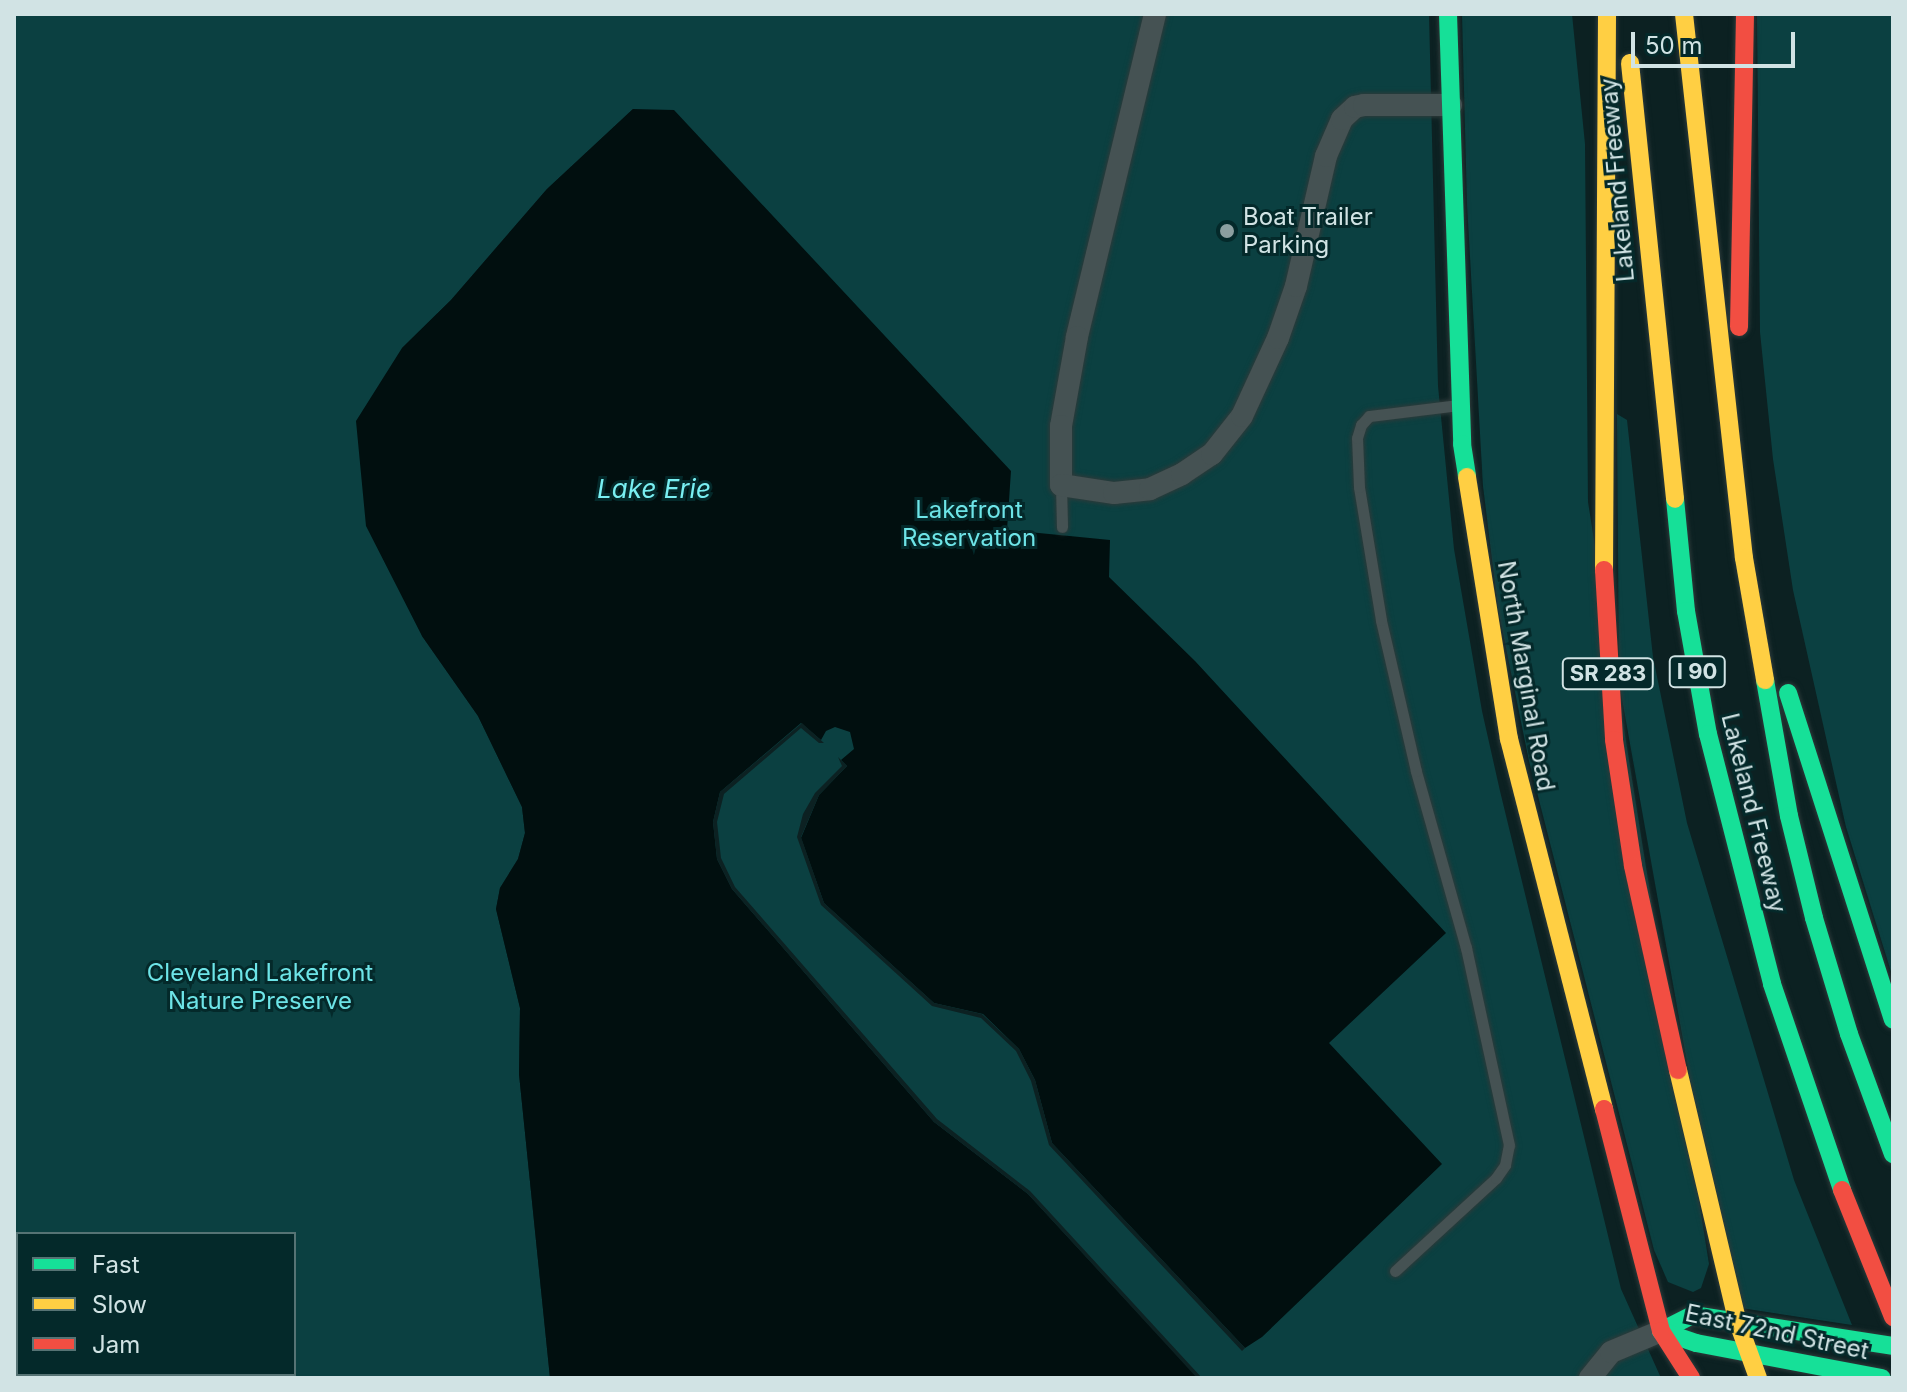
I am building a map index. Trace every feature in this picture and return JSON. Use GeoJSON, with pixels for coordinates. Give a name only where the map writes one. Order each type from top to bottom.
{"type":"FeatureCollection","features":[{"type":"Feature","properties":{"kind":"main road","name":"North Marginal Road"},"geometry":{"type":"LineString","coordinates":[[1448,14],[1462,444],[1509,739],[1661,1331],[1691,1378]]}},
{"type":"Feature","properties":{"kind":"main road","name":"SR 283"},"geometry":{"type":"LineString","coordinates":[[1607,14],[1603,556],[1614,740],[1640,896],[1737,1320],[1750,1352]]}},
{"type":"Feature","properties":{"kind":"main road","name":"Lakeland Freeway"},"geometry":{"type":"LineString","coordinates":[[1684,14],[1744,558],[1789,816],[1814,918],[1849,1034],[1893,1154]]}},
{"type":"Feature","properties":{"kind":"main road"},"geometry":{"type":"LineString","coordinates":[[1737,495],[1745,14]]}},
{"type":"Feature","properties":{"kind":"main road","name":"Lakeland Freeway"},"geometry":{"type":"LineString","coordinates":[[1626,28],[1684,596],[1708,734],[1772,984],[1835,1172],[1890,1311]]}},
{"type":"Feature","properties":{"kind":"main road"},"geometry":{"type":"LineString","coordinates":[[1744,558],[1893,1020]]}},
{"type":"Feature","properties":{"kind":"main road","name":"East 72nd Street"},"geometry":{"type":"LineString","coordinates":[[1661,1331],[1693,1315],[1893,1346]]}},
{"type":"Feature","properties":{"kind":"main road","name":"East 72nd Street"},"geometry":{"type":"LineString","coordinates":[[1661,1331],[1696,1343],[1882,1378]]}},
{"type":"Feature","properties":{"kind":"main road"},"geometry":{"type":"LineString","coordinates":[[1750,1352],[1758,1378]]}},
{"type":"Feature","properties":{"kind":"street"},"geometry":{"type":"LineString","coordinates":[[1155,14],[1077,337],[1061,426],[1061,485],[1114,493],[1142,491],[1182,474],[1212,454],[1242,416],[1278,338],[1296,286],[1326,156],[1342,119],[1355,107],[1364,105],[1451,105]]}},
{"type":"Feature","properties":{"kind":"street"},"geometry":{"type":"LineString","coordinates":[[1590,1378],[1611,1352],[1661,1331]]}},
{"type":"Feature","properties":{"kind":"lane"},"geometry":{"type":"LineString","coordinates":[[1395,1271],[1496,1178],[1505,1165],[1509,1145],[1466,948],[1416,771],[1385,635],[1359,487],[1357,438],[1361,425],[1369,416],[1459,405]]}},
{"type":"Feature","properties":{"kind":"lane"},"geometry":{"type":"LineString","coordinates":[[1061,485],[1062,527]]}},
{"type":"Feature","properties":{"kind":"green space","name":"Lakefront Reservation"},"geometry":{"type":"Polygon","coordinates":[[[14,14],[1429,14],[1438,386],[1454,549],[1482,711],[1500,791],[1621,1289],[1661,1378],[1010,1378],[609,939],[633,109],[547,189],[451,300],[402,348],[422,636],[478,716],[522,807],[525,833],[518,859],[500,888],[496,909],[520,1008],[519,1074],[550,1378],[188,1376],[296,1376],[296,1232],[16,1232],[14,1300],[14,14]]]}},
{"type":"Feature","properties":{"kind":"green space"},"geometry":{"type":"Polygon","coordinates":[[[1462,14],[1572,14],[1585,144],[1588,502],[1709,1264],[1701,1288],[1693,1292],[1668,1282],[1654,1250],[1529,761],[1498,609],[1483,486],[1467,204],[1462,14]]]}},
{"type":"Feature","properties":{"kind":"green space"},"geometry":{"type":"Polygon","coordinates":[[[1757,14],[1893,14],[1893,978],[1846,827],[1793,590],[1773,459],[1760,332],[1757,14]]]}},
{"type":"Feature","properties":{"kind":"green space"},"geometry":{"type":"Polygon","coordinates":[[[1617,414],[1627,420],[1653,657],[1687,823],[1794,1180],[1852,1325],[1741,1308],[1703,1152],[1619,682],[1617,414]]]}},
{"type":"Feature","properties":{"kind":"water","name":"Lake Erie"},"geometry":{"type":"Polygon","coordinates":[[[633,109],[674,110],[1011,471],[1007,530],[1110,540],[1109,577],[1195,661],[1446,933],[1329,1043],[1442,1164],[1262,1337],[1245,1348],[1052,1143],[1035,1080],[1019,1049],[983,1014],[934,1003],[824,903],[801,838],[819,795],[847,766],[841,760],[854,749],[850,732],[835,727],[826,731],[821,740],[801,723],[720,792],[713,822],[717,859],[732,889],[934,1122],[1028,1194],[1198,1378],[550,1378],[519,1074],[520,1008],[496,909],[500,888],[518,859],[525,833],[522,807],[478,716],[422,636],[366,526],[356,421],[402,348],[451,300],[547,189],[633,109]]]}},
{"type":"Feature","properties":{"kind":"water"},"geometry":{"type":"Polygon","coordinates":[[[14,1300],[16,1376],[192,1378],[14,1378],[14,1300]]]}},
{"type":"Feature","properties":{"kind":"pier"},"geometry":{"type":"Polygon","coordinates":[[[802,723],[824,743],[819,743],[801,728],[724,794],[717,822],[721,858],[735,887],[937,1119],[1030,1191],[1202,1378],[1197,1378],[1028,1194],[934,1122],[732,889],[717,859],[713,822],[720,792],[802,723]]]}},
{"type":"Feature","properties":{"kind":"pier"},"geometry":{"type":"Polygon","coordinates":[[[838,757],[847,766],[819,795],[801,837],[824,903],[934,1003],[982,1014],[1019,1049],[1035,1080],[1052,1143],[1245,1348],[1242,1351],[1049,1145],[1031,1081],[1016,1051],[981,1018],[932,1006],[821,905],[797,837],[803,814],[815,793],[842,766],[838,757]]]}},
{"type":"Feature","properties":{"kind":"traffic: fast"},"geometry":{"type":"LineString","coordinates":[[1448,14],[1462,444],[1467,477]]}},
{"type":"Feature","properties":{"kind":"traffic: fast"},"geometry":{"type":"LineString","coordinates":[[1675,499],[1686,611],[1708,734],[1772,984],[1842,1190]]}},
{"type":"Feature","properties":{"kind":"traffic: fast"},"geometry":{"type":"LineString","coordinates":[[1765,680],[1789,816],[1814,918],[1849,1034],[1893,1154]]}},
{"type":"Feature","properties":{"kind":"traffic: fast"},"geometry":{"type":"LineString","coordinates":[[1788,693],[1893,1020]]}},
{"type":"Feature","properties":{"kind":"traffic: fast"},"geometry":{"type":"LineString","coordinates":[[1661,1331],[1693,1315],[1893,1346]]}},
{"type":"Feature","properties":{"kind":"traffic: fast"},"geometry":{"type":"LineString","coordinates":[[1661,1331],[1696,1343],[1882,1378]]}},
{"type":"Feature","properties":{"kind":"traffic: slow"},"geometry":{"type":"LineString","coordinates":[[1604,570],[1607,14]]}},
{"type":"Feature","properties":{"kind":"traffic: slow"},"geometry":{"type":"LineString","coordinates":[[1684,14],[1744,558],[1765,680]]}},
{"type":"Feature","properties":{"kind":"traffic: slow"},"geometry":{"type":"LineString","coordinates":[[1630,63],[1675,499]]}},
{"type":"Feature","properties":{"kind":"traffic: slow"},"geometry":{"type":"LineString","coordinates":[[1467,477],[1509,739],[1604,1109]]}},
{"type":"Feature","properties":{"kind":"traffic: slow"},"geometry":{"type":"LineString","coordinates":[[1678,1070],[1737,1320],[1758,1378]]}},
{"type":"Feature","properties":{"kind":"traffic: jam"},"geometry":{"type":"LineString","coordinates":[[1739,327],[1745,14]]}},
{"type":"Feature","properties":{"kind":"traffic: jam"},"geometry":{"type":"LineString","coordinates":[[1604,570],[1614,740],[1633,866],[1678,1070]]}},
{"type":"Feature","properties":{"kind":"traffic: jam"},"geometry":{"type":"LineString","coordinates":[[1604,1109],[1661,1331]]}},
{"type":"Feature","properties":{"kind":"traffic: jam"},"geometry":{"type":"LineString","coordinates":[[1842,1190],[1893,1317]]}},
{"type":"Feature","properties":{"kind":"traffic: jam"},"geometry":{"type":"LineString","coordinates":[[1661,1331],[1691,1378]]}},
{"type":"Feature","properties":{"kind":"place","name":"Boat Trailer Parking"},"geometry":{"type":"Point","coordinates":[1227,231]}},
{"type":"Feature","properties":{"kind":"park label","name":"Cleveland Lakefront Nature Preserve"},"geometry":{"type":"Point","coordinates":[260,987]}}]}
